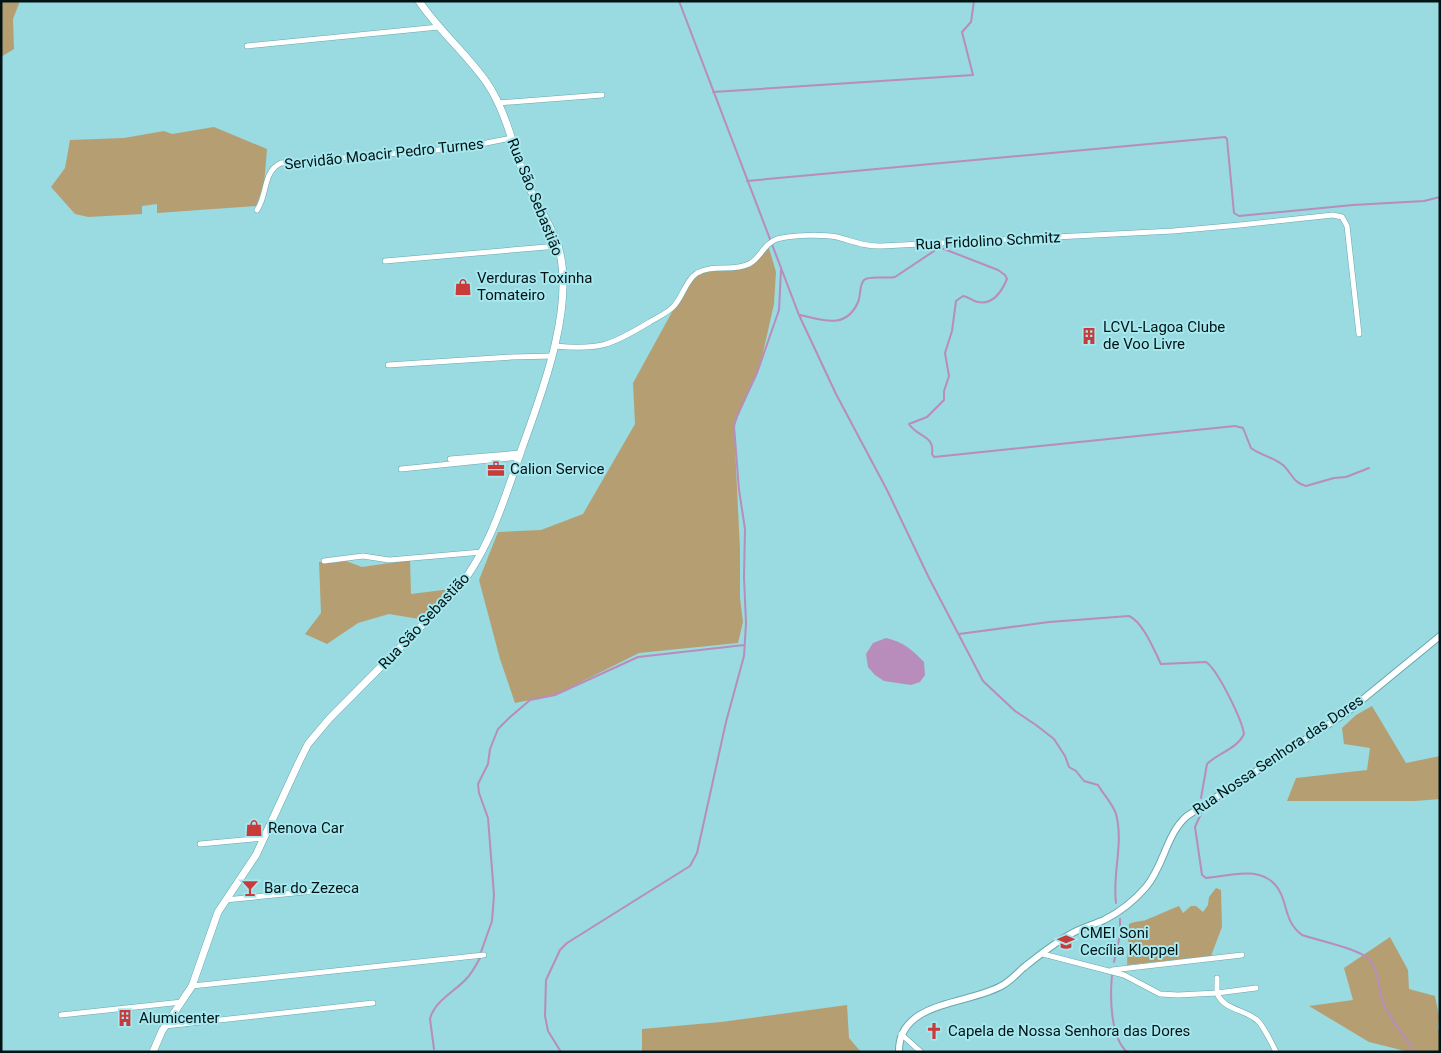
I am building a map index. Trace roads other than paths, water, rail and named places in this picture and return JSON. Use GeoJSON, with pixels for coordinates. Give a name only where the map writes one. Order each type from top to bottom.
{"type":"FeatureCollection","features":[{"type":"Feature","properties":{"kind":"main road","name":"Rua São Sebastião"},"geometry":{"type":"LineString","coordinates":[[153,1052],[165,1026],[192,986],[212,927],[225,900],[246,870],[264,838],[298,762],[314,736],[453,594],[466,579],[482,552],[520,455],[555,346],[562,286],[562,266],[558,246],[530,191],[492,90],[439,28],[420,1]]}},
{"type":"Feature","properties":{"kind":"street"},"geometry":{"type":"LineString","coordinates":[[247,46],[439,28]]}},
{"type":"Feature","properties":{"kind":"street"},"geometry":{"type":"LineString","coordinates":[[498,103],[602,95]]}},
{"type":"Feature","properties":{"kind":"street","name":"Servidão Moacir Pedro Turnes"},"geometry":{"type":"LineString","coordinates":[[257,210],[264,198],[269,173],[280,163],[461,148],[511,138]]}},
{"type":"Feature","properties":{"kind":"street","name":"Rua Fridolino Schmitz"},"geometry":{"type":"LineString","coordinates":[[555,346],[587,348],[606,345],[619,340],[671,309],[696,274],[709,270],[747,265],[753,261],[769,242],[776,240],[826,236],[866,245],[882,246],[1172,231],[1337,215],[1342,217],[1347,229],[1359,334]]}},
{"type":"Feature","properties":{"kind":"street"},"geometry":{"type":"LineString","coordinates":[[385,261],[558,246]]}},
{"type":"Feature","properties":{"kind":"street"},"geometry":{"type":"LineString","coordinates":[[388,365],[552,356]]}},
{"type":"Feature","properties":{"kind":"street"},"geometry":{"type":"LineString","coordinates":[[450,460],[520,455]]}},
{"type":"Feature","properties":{"kind":"street"},"geometry":{"type":"LineString","coordinates":[[402,469],[520,455]]}},
{"type":"Feature","properties":{"kind":"street"},"geometry":{"type":"LineString","coordinates":[[324,560],[363,556],[389,560],[482,552]]}},
{"type":"Feature","properties":{"kind":"street","name":"Rua Nossa Senhora das Dores"},"geometry":{"type":"LineString","coordinates":[[902,1034],[909,1024],[926,1011],[1003,985],[1070,934],[1111,916],[1134,899],[1156,873],[1176,830],[1187,816],[1346,713],[1440,636]]}},
{"type":"Feature","properties":{"kind":"street"},"geometry":{"type":"LineString","coordinates":[[200,844],[264,838]]}},
{"type":"Feature","properties":{"kind":"street"},"geometry":{"type":"LineString","coordinates":[[225,900],[325,890]]}},
{"type":"Feature","properties":{"kind":"street"},"geometry":{"type":"LineString","coordinates":[[1042,954],[1124,975],[1160,994],[1217,993],[1256,988]]}},
{"type":"Feature","properties":{"kind":"street"},"geometry":{"type":"LineString","coordinates":[[192,986],[484,955]]}},
{"type":"Feature","properties":{"kind":"street"},"geometry":{"type":"LineString","coordinates":[[1109,971],[1242,955]]}},
{"type":"Feature","properties":{"kind":"street"},"geometry":{"type":"LineString","coordinates":[[1218,978],[1217,993],[1225,1005],[1250,1015],[1259,1022],[1276,1052]]}},
{"type":"Feature","properties":{"kind":"street"},"geometry":{"type":"LineString","coordinates":[[61,1014],[182,1002]]}},
{"type":"Feature","properties":{"kind":"street"},"geometry":{"type":"LineString","coordinates":[[165,1026],[373,1003]]}},
{"type":"Feature","properties":{"kind":"street"},"geometry":{"type":"LineString","coordinates":[[899,1052],[902,1034],[921,1052]]}},
{"type":"Feature","properties":{"kind":"waterway"},"geometry":{"type":"LineString","coordinates":[[679,1],[799,315],[836,394],[887,490],[929,578],[983,681],[1015,711],[1054,739],[1065,756],[1069,767],[1076,771],[1084,781],[1098,785],[1115,810],[1119,836],[1115,881],[1116,903]]}},
{"type":"Feature","properties":{"kind":"waterway"},"geometry":{"type":"LineString","coordinates":[[713,92],[973,75],[962,32],[971,22],[974,1]]}},
{"type":"Feature","properties":{"kind":"waterway"},"geometry":{"type":"LineString","coordinates":[[747,181],[1225,137],[1227,139],[1234,213],[1239,216],[1353,205],[1424,201],[1440,197]]}},
{"type":"Feature","properties":{"kind":"waterway"},"geometry":{"type":"LineString","coordinates":[[800,315],[833,321],[847,317],[858,302],[861,285],[864,280],[895,277],[937,249],[944,249],[998,270],[1005,275],[1007,279],[1005,284],[992,299],[978,302],[963,296],[956,301],[952,331],[945,353],[949,376],[944,391],[944,400],[927,417],[909,424],[931,443],[934,457],[1235,426],[1243,428],[1251,448],[1283,465],[1298,483],[1302,485],[1306,486],[1334,478],[1346,477],[1369,468]]}},
{"type":"Feature","properties":{"kind":"waterway"},"geometry":{"type":"LineString","coordinates":[[561,1052],[548,1031],[545,1016],[546,980],[560,950],[567,943],[690,866],[697,853],[726,722],[744,656],[746,623],[744,577],[745,529],[739,490],[734,426],[757,373],[779,310],[781,270]]}},
{"type":"Feature","properties":{"kind":"waterway"},"geometry":{"type":"LineString","coordinates":[[959,634],[1049,622],[1129,616],[1139,624],[1161,664],[1206,662],[1217,675],[1229,696],[1244,734],[1237,743],[1207,764],[1201,798]]}},
{"type":"Feature","properties":{"kind":"waterway"},"geometry":{"type":"LineString","coordinates":[[481,952],[492,921],[494,895],[488,818],[479,793],[478,784],[488,764],[490,749],[498,729],[530,700],[555,695],[638,657],[744,645]]}},
{"type":"Feature","properties":{"kind":"waterway"},"geometry":{"type":"LineString","coordinates":[[1203,809],[1195,827],[1202,875],[1206,878],[1241,874],[1263,876],[1272,881],[1279,889],[1290,920],[1302,935],[1357,952],[1370,960],[1376,971],[1385,1007],[1415,1052]]}},
{"type":"Feature","properties":{"kind":"waterway"},"geometry":{"type":"LineString","coordinates":[[1114,962],[1120,935],[1120,919]]}},
{"type":"Feature","properties":{"kind":"waterway"},"geometry":{"type":"LineString","coordinates":[[434,1049],[430,1019],[432,1013],[469,976],[480,958]]}},
{"type":"Feature","properties":{"kind":"waterway"},"geometry":{"type":"LineString","coordinates":[[1112,975],[1111,1005],[1114,1027],[1121,1045],[1127,1052]]}},
{"type":"Feature","properties":{"kind":"place","name":"Verduras Toxinha Tomateiro"},"geometry":{"type":"Point","coordinates":[463,287]}},
{"type":"Feature","properties":{"kind":"place","name":"LCVL-Lagoa Clube de Voo Livre"},"geometry":{"type":"Point","coordinates":[1089,336]}},
{"type":"Feature","properties":{"kind":"place","name":"Calion Service"},"geometry":{"type":"Point","coordinates":[496,469]}},
{"type":"Feature","properties":{"kind":"place","name":"Renova Car"},"geometry":{"type":"Point","coordinates":[254,828]}},
{"type":"Feature","properties":{"kind":"place","name":"Bar do Zezeca"},"geometry":{"type":"Point","coordinates":[250,888]}},
{"type":"Feature","properties":{"kind":"place","name":"CMEI Soni Cecília Kloppel"},"geometry":{"type":"Point","coordinates":[1066,942]}},
{"type":"Feature","properties":{"kind":"place","name":"Alumicenter"},"geometry":{"type":"Point","coordinates":[125,1018]}},
{"type":"Feature","properties":{"kind":"place","name":"Capela de Nossa Senhora das Dores"},"geometry":{"type":"Point","coordinates":[934,1031]}}]}
